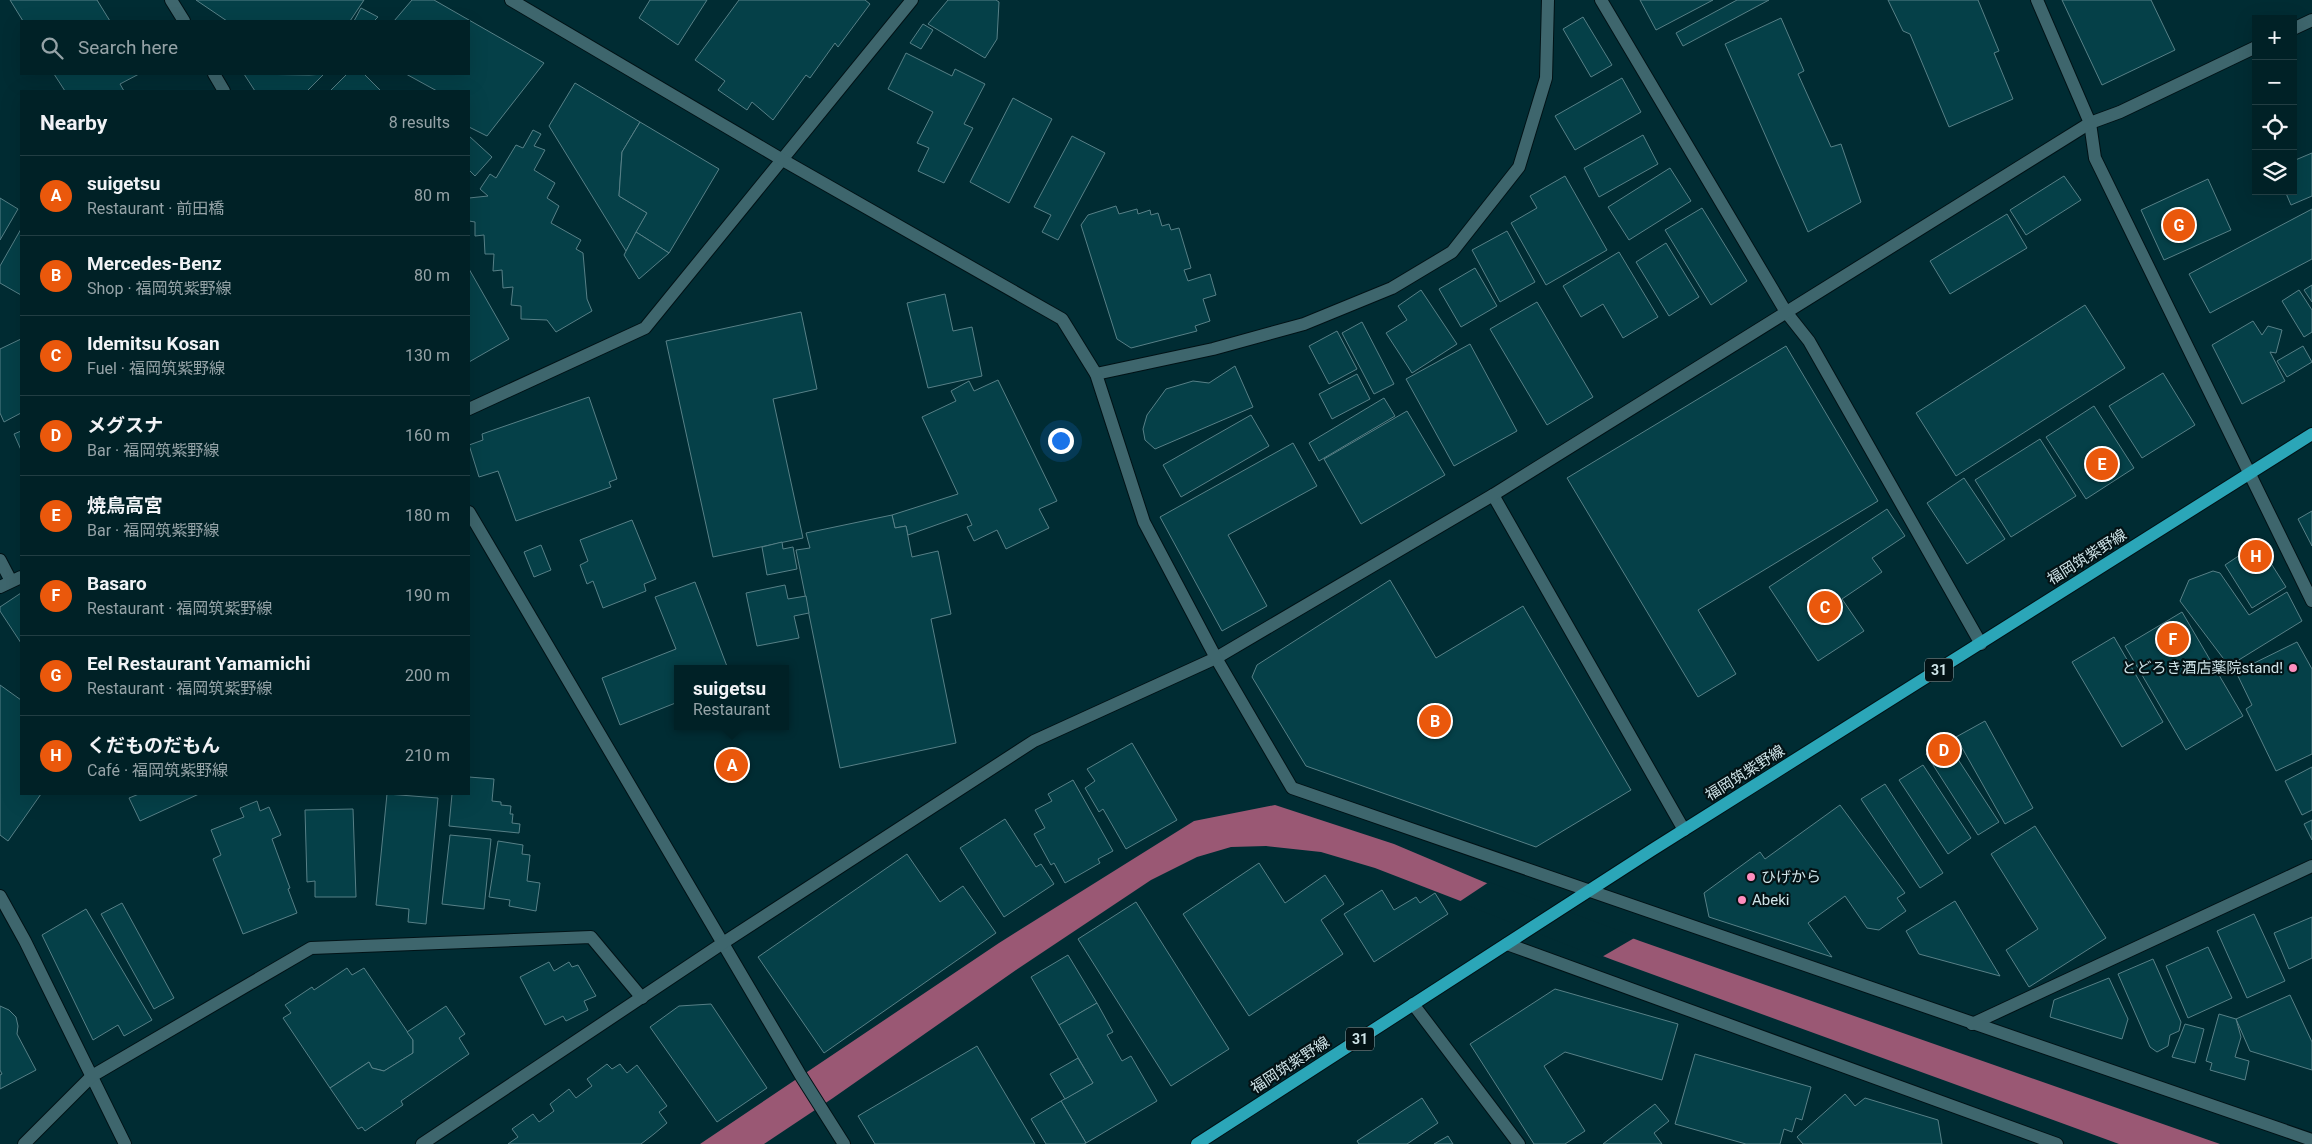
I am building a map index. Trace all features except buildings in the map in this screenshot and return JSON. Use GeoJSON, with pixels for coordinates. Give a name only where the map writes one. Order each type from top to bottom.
{"type":"FeatureCollection","features":[{"type":"Feature","properties":{"kind":"main road","name":"福岡筑紫野線"},"geometry":{"type":"LineString","coordinates":[[1197,1144],[1684,830],[2312,434]]}},
{"type":"Feature","properties":{"kind":"street"},"geometry":{"type":"LineString","coordinates":[[171,0],[183,20]]}},
{"type":"Feature","properties":{"kind":"street"},"geometry":{"type":"LineString","coordinates":[[511,0],[781,159],[1062,319],[1096,374],[1144,522],[1216,658],[1292,788],[2312,1140]]}},
{"type":"Feature","properties":{"kind":"street"},"geometry":{"type":"LineString","coordinates":[[470,409],[645,328],[912,0]]}},
{"type":"Feature","properties":{"kind":"street"},"geometry":{"type":"LineString","coordinates":[[1096,374],[1213,349],[1304,324],[1392,288],[1452,252],[1519,167],[1546,78],[1548,0]]}},
{"type":"Feature","properties":{"kind":"street"},"geometry":{"type":"LineString","coordinates":[[1602,0],[1786,312],[1809,340],[1981,644]]}},
{"type":"Feature","properties":{"kind":"street"},"geometry":{"type":"LineString","coordinates":[[2037,0],[2090,123],[2095,158],[2312,601]]}},
{"type":"Feature","properties":{"kind":"street"},"geometry":{"type":"LineString","coordinates":[[2297,27],[2312,20]]}},
{"type":"Feature","properties":{"kind":"street"},"geometry":{"type":"LineString","coordinates":[[422,1144],[723,943],[1034,741],[1216,658],[1493,496],[2090,123],[2120,112],[2252,49]]}},
{"type":"Feature","properties":{"kind":"street"},"geometry":{"type":"LineString","coordinates":[[215,75],[223,90]]}},
{"type":"Feature","properties":{"kind":"street"},"geometry":{"type":"LineString","coordinates":[[1493,496],[1684,830]]}},
{"type":"Feature","properties":{"kind":"street"},"geometry":{"type":"LineString","coordinates":[[470,514],[801,1076],[844,1144]]}},
{"type":"Feature","properties":{"kind":"street"},"geometry":{"type":"LineString","coordinates":[[0,560],[11,582]]}},
{"type":"Feature","properties":{"kind":"street"},"geometry":{"type":"LineString","coordinates":[[1972,1024],[2312,866]]}},
{"type":"Feature","properties":{"kind":"street"},"geometry":{"type":"LineString","coordinates":[[0,896],[125,1144]]}},
{"type":"Feature","properties":{"kind":"street"},"geometry":{"type":"LineString","coordinates":[[24,1144],[92,1076],[311,948],[591,937],[642,998]]}},
{"type":"Feature","properties":{"kind":"street"},"geometry":{"type":"LineString","coordinates":[[1507,944],[2057,1144]]}},
{"type":"Feature","properties":{"kind":"street"},"geometry":{"type":"LineString","coordinates":[[1414,1004],[1519,1144]]}},
{"type":"Feature","properties":{"kind":"shaded area"},"geometry":{"type":"Polygon","coordinates":[[[1275,805],[1394,844],[1484,882],[1640,941],[2220,1144],[2119,1144],[1613,960],[1375,868],[1321,852],[1266,846],[1231,847],[1197,857],[1151,880],[1016,970],[764,1144],[700,1144],[999,943],[1194,821],[1275,805]]]}},
{"type":"Feature","properties":{"kind":"pier"},"geometry":{"type":"Polygon","coordinates":[[[1489,882],[1636,937],[1600,958],[1459,902],[1489,882]]]}},
{"type":"Feature","properties":{"kind":"place","name":"Eel Restaurant Yamamichi"},"geometry":{"type":"Point","coordinates":[2179,225]}},
{"type":"Feature","properties":{"kind":"place","name":"焼鳥高宮"},"geometry":{"type":"Point","coordinates":[2102,464]}},
{"type":"Feature","properties":{"kind":"place","name":"くだものだもん"},"geometry":{"type":"Point","coordinates":[2256,556]}},
{"type":"Feature","properties":{"kind":"place","name":"Idemitsu Kosan"},"geometry":{"type":"Point","coordinates":[1825,607]}},
{"type":"Feature","properties":{"kind":"place","name":"Basaro"},"geometry":{"type":"Point","coordinates":[2173,639]}},
{"type":"Feature","properties":{"kind":"place","name":"とどろき酒店薬院stand!"},"geometry":{"type":"Point","coordinates":[2293,668]}},
{"type":"Feature","properties":{"kind":"place","name":"Mercedes-Benz"},"geometry":{"type":"Point","coordinates":[1435,721]}},
{"type":"Feature","properties":{"kind":"place","name":"メグスナ"},"geometry":{"type":"Point","coordinates":[1944,750]}},
{"type":"Feature","properties":{"kind":"place","name":"suigetsu"},"geometry":{"type":"Point","coordinates":[732,765]}},
{"type":"Feature","properties":{"kind":"place","name":"ひげから"},"geometry":{"type":"Point","coordinates":[1751,877]}},
{"type":"Feature","properties":{"kind":"place","name":"Abeki"},"geometry":{"type":"Point","coordinates":[1742,900]}}]}
